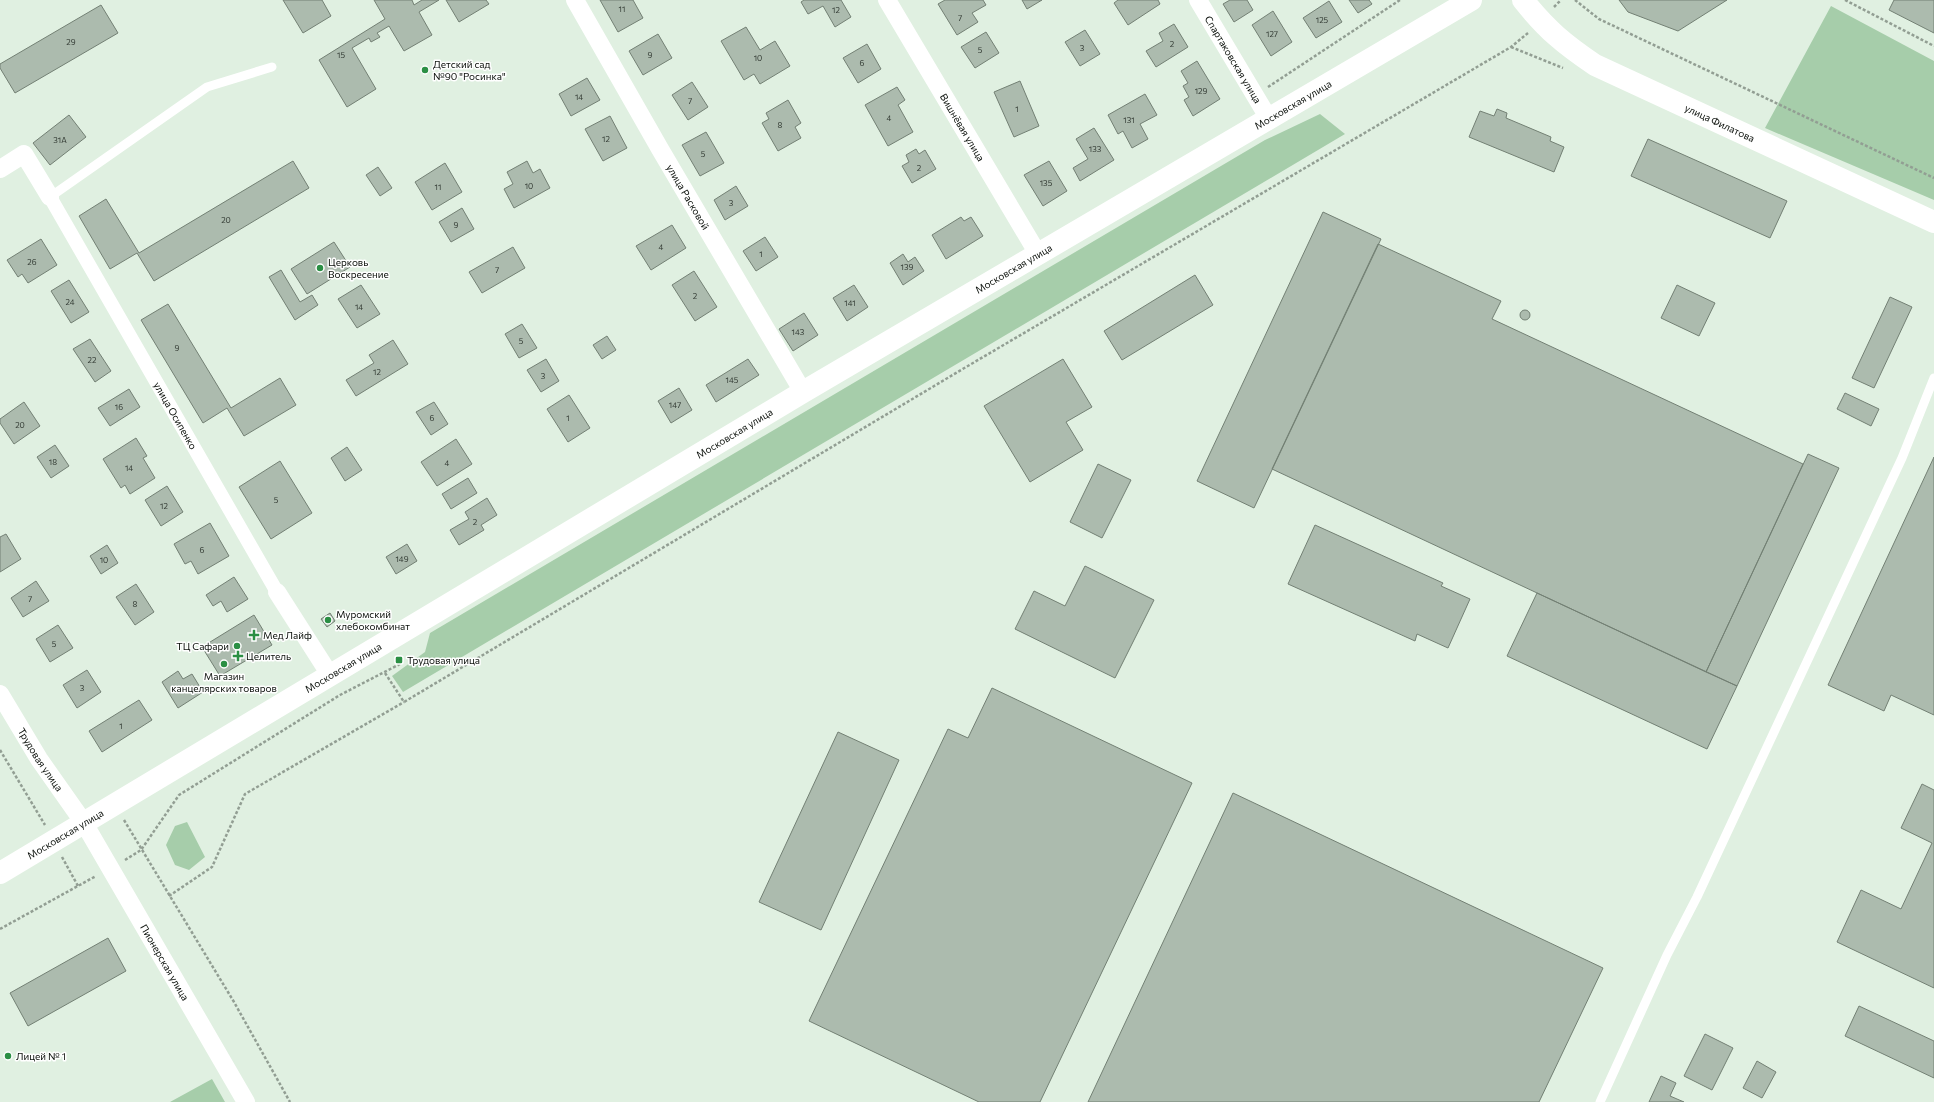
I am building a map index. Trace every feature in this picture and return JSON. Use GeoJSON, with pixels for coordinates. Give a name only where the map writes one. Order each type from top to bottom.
{"type":"FeatureCollection","features":[{"type":"Feature","properties":{"kind":"main road","name":"Московская улица"},"geometry":{"type":"LineString","coordinates":[[0,873],[802,392],[1472,0]]}},
{"type":"Feature","properties":{"kind":"main road","name":"улица Филатова"},"geometry":{"type":"LineString","coordinates":[[1523,0],[1541,23],[1565,45],[1595,65],[1934,222]]}},
{"type":"Feature","properties":{"kind":"street","name":"улица Расковой"},"geometry":{"type":"LineString","coordinates":[[575,0],[802,392]]}},
{"type":"Feature","properties":{"kind":"street","name":"Вишнёвая улица"},"geometry":{"type":"LineString","coordinates":[[886,0],[1038,254]]}},
{"type":"Feature","properties":{"kind":"street","name":"Спартаковская улица"},"geometry":{"type":"LineString","coordinates":[[1198,0],[1269,119]]}},
{"type":"Feature","properties":{"kind":"street","name":"улица Осипенко"},"geometry":{"type":"LineString","coordinates":[[0,169],[24,154],[277,592],[330,675]]}},
{"type":"Feature","properties":{"kind":"street","name":"Трудовая улица"},"geometry":{"type":"LineString","coordinates":[[0,694],[39,759],[84,823]]}},
{"type":"Feature","properties":{"kind":"street","name":"Пионерская улица"},"geometry":{"type":"LineString","coordinates":[[84,823],[246,1102]]}},
{"type":"Feature","properties":{"kind":"lane"},"geometry":{"type":"LineString","coordinates":[[50,198],[207,86],[272,67]]}},
{"type":"Feature","properties":{"kind":"lane"},"geometry":{"type":"LineString","coordinates":[[1600,1102],[1667,955],[1697,897],[1902,458],[1934,378]]}},
{"type":"Feature","properties":{"kind":"path"},"geometry":{"type":"LineString","coordinates":[[1255,96],[1400,0]]}},
{"type":"Feature","properties":{"kind":"path"},"geometry":{"type":"LineString","coordinates":[[169,896],[212,867],[245,794],[404,702],[961,370],[1511,47],[1541,23],[1561,0]]}},
{"type":"Feature","properties":{"kind":"path"},"geometry":{"type":"LineString","coordinates":[[1575,0],[1599,19],[1934,178]]}},
{"type":"Feature","properties":{"kind":"path"},"geometry":{"type":"LineString","coordinates":[[1845,0],[1934,46]]}},
{"type":"Feature","properties":{"kind":"path"},"geometry":{"type":"LineString","coordinates":[[0,929],[141,850],[180,795],[340,696],[400,664]]}},
{"type":"Feature","properties":{"kind":"path"},"geometry":{"type":"LineString","coordinates":[[385,673],[404,702]]}},
{"type":"Feature","properties":{"kind":"path"},"geometry":{"type":"LineString","coordinates":[[0,750],[78,886]]}},
{"type":"Feature","properties":{"kind":"path"},"geometry":{"type":"LineString","coordinates":[[141,850],[234,1002],[290,1102]]}},
{"type":"Feature","properties":{"kind":"green space"},"geometry":{"type":"Polygon","coordinates":[[[1831,6],[1934,61],[1934,200],[1765,128],[1831,6]]]}},
{"type":"Feature","properties":{"kind":"green space"},"geometry":{"type":"Polygon","coordinates":[[[1320,114],[1345,134],[403,692],[392,676],[425,652],[430,633],[1265,140],[1320,114]]]}},
{"type":"Feature","properties":{"kind":"green space"},"geometry":{"type":"Polygon","coordinates":[[[187,822],[205,857],[189,870],[175,865],[166,845],[175,826],[187,822]]]}},
{"type":"Feature","properties":{"kind":"green space"},"geometry":{"type":"Polygon","coordinates":[[[212,1079],[225,1102],[170,1102],[212,1079]]]}},
{"type":"Feature","properties":{"kind":"building"},"geometry":{"type":"Polygon","coordinates":[[[283,0],[322,0],[331,16],[303,33],[283,0]]]}},
{"type":"Feature","properties":{"kind":"building"},"geometry":{"type":"Polygon","coordinates":[[[374,0],[412,0],[414,5],[422,0],[439,0],[419,12],[432,35],[404,51],[389,26],[377,33],[380,37],[371,42],[369,38],[352,48],[376,89],[347,107],[319,60],[385,19],[374,0]]]}},
{"type":"Feature","properties":{"kind":"building"},"geometry":{"type":"Polygon","coordinates":[[[446,0],[486,0],[489,4],[459,22],[446,0]]]}},
{"type":"Feature","properties":{"kind":"building"},"geometry":{"type":"Polygon","coordinates":[[[600,0],[633,0],[643,18],[618,32],[600,0]]]}},
{"type":"Feature","properties":{"kind":"building"},"geometry":{"type":"Polygon","coordinates":[[[804,0],[841,0],[851,17],[835,27],[823,6],[808,14],[801,2],[804,0]]]}},
{"type":"Feature","properties":{"kind":"building"},"geometry":{"type":"Polygon","coordinates":[[[945,0],[983,0],[986,5],[972,13],[978,22],[957,35],[938,4],[945,0]]]}},
{"type":"Feature","properties":{"kind":"building"},"geometry":{"type":"Polygon","coordinates":[[[1022,0],[1042,0],[1027,9],[1022,0]]]}},
{"type":"Feature","properties":{"kind":"building"},"geometry":{"type":"Polygon","coordinates":[[[1118,0],[1158,0],[1160,4],[1128,25],[1114,3],[1118,0]]]}},
{"type":"Feature","properties":{"kind":"building"},"geometry":{"type":"Polygon","coordinates":[[[1230,0],[1247,0],[1253,10],[1234,22],[1223,4],[1230,0]]]}},
{"type":"Feature","properties":{"kind":"building"},"geometry":{"type":"Polygon","coordinates":[[[1349,0],[1369,0],[1372,4],[1358,13],[1349,0]]]}},
{"type":"Feature","properties":{"kind":"building"},"geometry":{"type":"Polygon","coordinates":[[[1619,0],[1727,0],[1678,31],[1628,12],[1619,0]]]}},
{"type":"Feature","properties":{"kind":"building"},"geometry":{"type":"Polygon","coordinates":[[[1894,0],[1934,0],[1934,33],[1889,10],[1894,0]]]}},
{"type":"Feature","properties":{"kind":"building"},"geometry":{"type":"Polygon","coordinates":[[[1329,1],[1342,22],[1316,38],[1303,18],[1329,1]]]}},
{"type":"Feature","properties":{"kind":"building"},"geometry":{"type":"Polygon","coordinates":[[[101,5],[118,33],[15,93],[0,68],[0,64],[101,5]]]}},
{"type":"Feature","properties":{"kind":"building"},"geometry":{"type":"Polygon","coordinates":[[[1273,11],[1292,42],[1271,56],[1252,25],[1273,11]]]}},
{"type":"Feature","properties":{"kind":"building"},"geometry":{"type":"Polygon","coordinates":[[[1174,24],[1188,47],[1156,67],[1146,51],[1163,41],[1159,33],[1174,24]]]}},
{"type":"Feature","properties":{"kind":"building"},"geometry":{"type":"Polygon","coordinates":[[[746,27],[760,50],[775,41],[790,66],[760,84],[754,74],[744,80],[721,41],[746,27]]]}},
{"type":"Feature","properties":{"kind":"building"},"geometry":{"type":"Polygon","coordinates":[[[1085,30],[1100,54],[1080,66],[1065,42],[1085,30]]]}},
{"type":"Feature","properties":{"kind":"building"},"geometry":{"type":"Polygon","coordinates":[[[986,32],[999,53],[975,68],[961,47],[986,32]]]}},
{"type":"Feature","properties":{"kind":"building"},"geometry":{"type":"Polygon","coordinates":[[[658,34],[672,58],[643,75],[629,51],[658,34]]]}},
{"type":"Feature","properties":{"kind":"building"},"geometry":{"type":"Polygon","coordinates":[[[867,44],[881,69],[858,83],[843,58],[867,44]]]}},
{"type":"Feature","properties":{"kind":"building"},"geometry":{"type":"Polygon","coordinates":[[[1197,61],[1220,99],[1193,116],[1184,100],[1189,97],[1183,86],[1188,83],[1181,71],[1197,61]]]}},
{"type":"Feature","properties":{"kind":"building"},"geometry":{"type":"Polygon","coordinates":[[[587,78],[600,100],[571,116],[559,94],[587,78]]]}},
{"type":"Feature","properties":{"kind":"building"},"geometry":{"type":"Polygon","coordinates":[[[1020,81],[1039,126],[1014,137],[994,92],[1020,81]]]}},
{"type":"Feature","properties":{"kind":"building"},"geometry":{"type":"Polygon","coordinates":[[[692,82],[708,107],[688,120],[672,95],[692,82]]]}},
{"type":"Feature","properties":{"kind":"building"},"geometry":{"type":"Polygon","coordinates":[[[897,87],[905,100],[898,105],[913,132],[888,146],[865,105],[897,87]]]}},
{"type":"Feature","properties":{"kind":"building"},"geometry":{"type":"Polygon","coordinates":[[[1145,94],[1157,115],[1140,124],[1148,139],[1132,148],[1123,131],[1118,134],[1108,115],[1145,94]]]}},
{"type":"Feature","properties":{"kind":"building"},"geometry":{"type":"Polygon","coordinates":[[[788,100],[801,123],[795,127],[801,138],[778,151],[762,123],[769,119],[766,113],[788,100]]]}},
{"type":"Feature","properties":{"kind":"building"},"geometry":{"type":"Polygon","coordinates":[[[1497,109],[1507,113],[1506,118],[1551,137],[1550,141],[1564,147],[1554,172],[1469,137],[1480,111],[1494,116],[1497,109]]]}},
{"type":"Feature","properties":{"kind":"building"},"geometry":{"type":"Polygon","coordinates":[[[69,115],[86,137],[50,165],[33,143],[69,115]]]}},
{"type":"Feature","properties":{"kind":"building"},"geometry":{"type":"Polygon","coordinates":[[[610,116],[627,148],[603,161],[585,129],[610,116]]]}},
{"type":"Feature","properties":{"kind":"building"},"geometry":{"type":"Polygon","coordinates":[[[1094,128],[1114,160],[1080,181],[1073,168],[1088,159],[1076,139],[1094,128]]]}},
{"type":"Feature","properties":{"kind":"building"},"geometry":{"type":"Polygon","coordinates":[[[706,132],[724,163],[700,176],[682,145],[706,132]]]}},
{"type":"Feature","properties":{"kind":"building"},"geometry":{"type":"Polygon","coordinates":[[[1648,139],[1787,201],[1770,238],[1631,176],[1648,139]]]}},
{"type":"Feature","properties":{"kind":"building"},"geometry":{"type":"Polygon","coordinates":[[[916,149],[919,154],[925,150],[936,169],[912,183],[902,166],[909,162],[906,155],[916,149]]]}},
{"type":"Feature","properties":{"kind":"building"},"geometry":{"type":"Polygon","coordinates":[[[293,161],[309,188],[154,281],[137,253],[110,269],[79,216],[106,199],[139,253],[293,161]]]}},
{"type":"Feature","properties":{"kind":"building"},"geometry":{"type":"Polygon","coordinates":[[[527,161],[533,173],[540,169],[550,188],[514,208],[504,189],[513,184],[507,172],[527,161]]]}},
{"type":"Feature","properties":{"kind":"building"},"geometry":{"type":"Polygon","coordinates":[[[1049,161],[1067,191],[1043,206],[1024,175],[1049,161]]]}},
{"type":"Feature","properties":{"kind":"building"},"geometry":{"type":"Polygon","coordinates":[[[445,163],[462,192],[432,210],[415,182],[445,163]]]}},
{"type":"Feature","properties":{"kind":"building"},"geometry":{"type":"Polygon","coordinates":[[[378,167],[392,188],[380,196],[366,175],[378,167]]]}},
{"type":"Feature","properties":{"kind":"building"},"geometry":{"type":"Polygon","coordinates":[[[736,186],[748,206],[725,220],[714,200],[736,186]]]}},
{"type":"Feature","properties":{"kind":"building"},"geometry":{"type":"Polygon","coordinates":[[[462,208],[474,229],[451,242],[439,222],[462,208]]]}},
{"type":"Feature","properties":{"kind":"building"},"geometry":{"type":"Polygon","coordinates":[[[1323,212],[1381,239],[1254,508],[1197,481],[1323,212]]]}},
{"type":"Feature","properties":{"kind":"building"},"geometry":{"type":"Polygon","coordinates":[[[961,217],[964,221],[971,217],[983,236],[946,259],[932,235],[961,217]]]}},
{"type":"Feature","properties":{"kind":"building"},"geometry":{"type":"Polygon","coordinates":[[[672,225],[686,248],[651,270],[636,246],[672,225]]]}},
{"type":"Feature","properties":{"kind":"building"},"geometry":{"type":"Polygon","coordinates":[[[765,237],[778,257],[756,271],[743,251],[765,237]]]}},
{"type":"Feature","properties":{"kind":"building"},"geometry":{"type":"Polygon","coordinates":[[[41,239],[57,265],[28,283],[22,274],[18,277],[7,260],[41,239]]]}},
{"type":"Feature","properties":{"kind":"building","name":"Церковь Воскресение"},"geometry":{"type":"Polygon","coordinates":[[[334,242],[350,267],[307,294],[291,269],[334,242]]]}},
{"type":"Feature","properties":{"kind":"building"},"geometry":{"type":"Polygon","coordinates":[[[1378,244],[1501,301],[1492,319],[1803,464],[1706,672],[1272,469],[1378,244]]]}},
{"type":"Feature","properties":{"kind":"building"},"geometry":{"type":"Polygon","coordinates":[[[513,247],[525,268],[482,293],[469,272],[513,247]]]}},
{"type":"Feature","properties":{"kind":"building"},"geometry":{"type":"Polygon","coordinates":[[[903,254],[908,262],[915,257],[924,271],[903,285],[890,263],[903,254]]]}},
{"type":"Feature","properties":{"kind":"building"},"geometry":{"type":"Polygon","coordinates":[[[281,270],[300,302],[312,295],[318,305],[295,320],[269,277],[281,270]]]}},
{"type":"Feature","properties":{"kind":"building"},"geometry":{"type":"Polygon","coordinates":[[[694,271],[717,307],[695,321],[672,285],[694,271]]]}},
{"type":"Feature","properties":{"kind":"building"},"geometry":{"type":"Polygon","coordinates":[[[1195,275],[1213,305],[1122,360],[1104,331],[1195,275]]]}},
{"type":"Feature","properties":{"kind":"building"},"geometry":{"type":"Polygon","coordinates":[[[69,280],[89,312],[71,323],[51,291],[69,280]]]}},
{"type":"Feature","properties":{"kind":"building"},"geometry":{"type":"Polygon","coordinates":[[[361,285],[380,314],[357,328],[338,299],[361,285]]]}},
{"type":"Feature","properties":{"kind":"building"},"geometry":{"type":"Polygon","coordinates":[[[854,285],[868,307],[847,321],[833,298],[854,285]]]}},
{"type":"Feature","properties":{"kind":"building"},"geometry":{"type":"Polygon","coordinates":[[[1677,285],[1715,303],[1699,336],[1661,318],[1677,285]]]}},
{"type":"Feature","properties":{"kind":"building"},"geometry":{"type":"Polygon","coordinates":[[[1890,297],[1912,307],[1874,388],[1852,378],[1890,297]]]}},
{"type":"Feature","properties":{"kind":"building"},"geometry":{"type":"Polygon","coordinates":[[[168,304],[231,408],[280,378],[296,405],[244,436],[227,408],[203,423],[141,320],[168,304]]]}},
{"type":"Feature","properties":{"kind":"building"},"geometry":{"type":"Polygon","coordinates":[[[1523,310],[1527,310],[1529,311],[1529,319],[1523,320],[1520,317],[1520,313],[1523,310]]]}},
{"type":"Feature","properties":{"kind":"building"},"geometry":{"type":"Polygon","coordinates":[[[804,313],[818,335],[793,351],[779,329],[804,313]]]}},
{"type":"Feature","properties":{"kind":"building"},"geometry":{"type":"Polygon","coordinates":[[[522,324],[537,348],[519,358],[505,334],[522,324]]]}},
{"type":"Feature","properties":{"kind":"building"},"geometry":{"type":"Polygon","coordinates":[[[607,336],[616,350],[602,359],[593,345],[607,336]]]}},
{"type":"Feature","properties":{"kind":"building"},"geometry":{"type":"Polygon","coordinates":[[[90,339],[111,371],[95,382],[73,349],[90,339]]]}},
{"type":"Feature","properties":{"kind":"building"},"geometry":{"type":"Polygon","coordinates":[[[393,340],[408,364],[356,396],[346,380],[374,363],[369,355],[393,340]]]}},
{"type":"Feature","properties":{"kind":"building"},"geometry":{"type":"Polygon","coordinates":[[[546,359],[559,381],[541,392],[527,370],[546,359]]]}},
{"type":"Feature","properties":{"kind":"building"},"geometry":{"type":"Polygon","coordinates":[[[748,359],[759,375],[716,402],[706,385],[748,359]]]}},
{"type":"Feature","properties":{"kind":"building"},"geometry":{"type":"Polygon","coordinates":[[[1063,359],[1092,407],[1066,422],[1083,450],[1030,482],[984,406],[1063,359]]]}},
{"type":"Feature","properties":{"kind":"building"},"geometry":{"type":"Polygon","coordinates":[[[679,388],[692,410],[671,423],[658,401],[679,388]]]}},
{"type":"Feature","properties":{"kind":"building"},"geometry":{"type":"Polygon","coordinates":[[[129,389],[140,407],[110,426],[98,408],[129,389]]]}},
{"type":"Feature","properties":{"kind":"building"},"geometry":{"type":"Polygon","coordinates":[[[1845,393],[1879,409],[1871,426],[1837,409],[1845,393]]]}},
{"type":"Feature","properties":{"kind":"building"},"geometry":{"type":"Polygon","coordinates":[[[569,395],[590,428],[568,442],[547,409],[569,395]]]}},
{"type":"Feature","properties":{"kind":"building"},"geometry":{"type":"Polygon","coordinates":[[[24,402],[40,426],[14,444],[0,423],[0,419],[24,402]]]}},
{"type":"Feature","properties":{"kind":"building"},"geometry":{"type":"Polygon","coordinates":[[[434,402],[448,424],[431,435],[416,412],[434,402]]]}},
{"type":"Feature","properties":{"kind":"building"},"geometry":{"type":"Polygon","coordinates":[[[136,438],[147,456],[143,458],[155,478],[130,494],[125,485],[121,488],[103,459],[136,438]]]}},
{"type":"Feature","properties":{"kind":"building"},"geometry":{"type":"Polygon","coordinates":[[[456,439],[472,464],[437,486],[421,462],[456,439]]]}},
{"type":"Feature","properties":{"kind":"building"},"geometry":{"type":"Polygon","coordinates":[[[55,445],[69,466],[51,478],[37,457],[55,445]]]}},
{"type":"Feature","properties":{"kind":"building"},"geometry":{"type":"Polygon","coordinates":[[[347,447],[362,470],[345,481],[331,458],[347,447]]]}},
{"type":"Feature","properties":{"kind":"building"},"geometry":{"type":"Polygon","coordinates":[[[1808,454],[1839,468],[1737,686],[1706,672],[1808,454]]]}},
{"type":"Feature","properties":{"kind":"building"},"geometry":{"type":"Polygon","coordinates":[[[1934,457],[1934,715],[1891,695],[1884,711],[1828,685],[1934,457]]]}},
{"type":"Feature","properties":{"kind":"building"},"geometry":{"type":"Polygon","coordinates":[[[280,461],[312,513],[271,539],[239,487],[280,461]]]}},
{"type":"Feature","properties":{"kind":"building"},"geometry":{"type":"Polygon","coordinates":[[[1098,464],[1131,480],[1102,538],[1070,522],[1098,464]]]}},
{"type":"Feature","properties":{"kind":"building"},"geometry":{"type":"Polygon","coordinates":[[[468,478],[477,493],[451,509],[442,494],[468,478]]]}},
{"type":"Feature","properties":{"kind":"building"},"geometry":{"type":"Polygon","coordinates":[[[167,486],[183,512],[161,526],[145,500],[167,486]]]}},
{"type":"Feature","properties":{"kind":"building"},"geometry":{"type":"Polygon","coordinates":[[[487,498],[497,515],[481,525],[484,530],[459,545],[450,530],[469,519],[465,512],[487,498]]]}},
{"type":"Feature","properties":{"kind":"building"},"geometry":{"type":"Polygon","coordinates":[[[210,523],[229,556],[198,574],[191,561],[185,564],[174,544],[210,523]]]}},
{"type":"Feature","properties":{"kind":"building"},"geometry":{"type":"Polygon","coordinates":[[[1315,525],[1443,583],[1441,586],[1470,599],[1448,648],[1417,634],[1415,641],[1288,584],[1315,525]]]}},
{"type":"Feature","properties":{"kind":"building"},"geometry":{"type":"Polygon","coordinates":[[[6,534],[21,559],[0,572],[0,537],[6,534]]]}},
{"type":"Feature","properties":{"kind":"building"},"geometry":{"type":"Polygon","coordinates":[[[407,544],[417,561],[396,574],[386,557],[407,544]]]}},
{"type":"Feature","properties":{"kind":"building"},"geometry":{"type":"Polygon","coordinates":[[[107,545],[118,563],[101,574],[90,556],[107,545]]]}},
{"type":"Feature","properties":{"kind":"building"},"geometry":{"type":"Polygon","coordinates":[[[1085,566],[1154,600],[1115,678],[1015,629],[1034,591],[1065,606],[1085,566]]]}},
{"type":"Feature","properties":{"kind":"building"},"geometry":{"type":"Polygon","coordinates":[[[234,577],[248,599],[227,612],[221,601],[213,606],[206,595],[234,577]]]}},
{"type":"Feature","properties":{"kind":"building"},"geometry":{"type":"Polygon","coordinates":[[[36,581],[49,601],[23,617],[11,598],[36,581]]]}},
{"type":"Feature","properties":{"kind":"building"},"geometry":{"type":"Polygon","coordinates":[[[136,584],[154,612],[135,625],[116,597],[136,584]]]}},
{"type":"Feature","properties":{"kind":"building"},"geometry":{"type":"Polygon","coordinates":[[[1537,593],[1737,686],[1707,749],[1507,656],[1537,593]]]}},
{"type":"Feature","properties":{"kind":"building","name":"Муромский хлебокомбинат"},"geometry":{"type":"Polygon","coordinates":[[[330,613],[335,621],[327,627],[321,619],[330,613]]]}},
{"type":"Feature","properties":{"kind":"building","name":"ТЦ Сафари"},"geometry":{"type":"Polygon","coordinates":[[[254,615],[272,645],[220,676],[202,647],[254,615]]]}},
{"type":"Feature","properties":{"kind":"building"},"geometry":{"type":"Polygon","coordinates":[[[58,625],[73,648],[50,662],[36,639],[58,625]]]}},
{"type":"Feature","properties":{"kind":"building"},"geometry":{"type":"Polygon","coordinates":[[[87,670],[101,692],[77,708],[63,685],[87,670]]]}},
{"type":"Feature","properties":{"kind":"building"},"geometry":{"type":"Polygon","coordinates":[[[178,671],[183,679],[192,674],[203,692],[178,708],[162,682],[178,671]]]}},
{"type":"Feature","properties":{"kind":"building"},"geometry":{"type":"Polygon","coordinates":[[[992,688],[1192,783],[1040,1102],[979,1102],[809,1021],[948,729],[968,738],[992,688]]]}},
{"type":"Feature","properties":{"kind":"building"},"geometry":{"type":"Polygon","coordinates":[[[139,700],[152,720],[102,752],[89,731],[139,700]]]}},
{"type":"Feature","properties":{"kind":"building"},"geometry":{"type":"Polygon","coordinates":[[[838,732],[899,760],[821,930],[759,902],[838,732]]]}},
{"type":"Feature","properties":{"kind":"building"},"geometry":{"type":"Polygon","coordinates":[[[1922,784],[1934,790],[1934,988],[1837,942],[1861,890],[1901,909],[1932,843],[1901,828],[1922,784]]]}},
{"type":"Feature","properties":{"kind":"building"},"geometry":{"type":"Polygon","coordinates":[[[1233,793],[1603,968],[1539,1102],[1088,1102],[1233,793]]]}},
{"type":"Feature","properties":{"kind":"building"},"geometry":{"type":"Polygon","coordinates":[[[108,938],[126,971],[28,1026],[10,993],[108,938]]]}},
{"type":"Feature","properties":{"kind":"building"},"geometry":{"type":"Polygon","coordinates":[[[1859,1006],[1934,1041],[1934,1078],[1845,1036],[1859,1006]]]}},
{"type":"Feature","properties":{"kind":"building"},"geometry":{"type":"Polygon","coordinates":[[[1705,1034],[1733,1048],[1712,1090],[1684,1076],[1705,1034]]]}},
{"type":"Feature","properties":{"kind":"building"},"geometry":{"type":"Polygon","coordinates":[[[1757,1061],[1776,1072],[1762,1098],[1743,1088],[1757,1061]]]}},
{"type":"Feature","properties":{"kind":"building"},"geometry":{"type":"Polygon","coordinates":[[[1661,1076],[1676,1083],[1670,1096],[1684,1102],[1649,1102],[1661,1076]]]}},
{"type":"Feature","properties":{"kind":"place","name":"Детский сад №90 \"Росинка\""},"geometry":{"type":"Point","coordinates":[425,70]}},
{"type":"Feature","properties":{"kind":"place","name":"Церковь Воскресение"},"geometry":{"type":"Point","coordinates":[320,268]}},
{"type":"Feature","properties":{"kind":"place","name":"Муромский хлебокомбинат"},"geometry":{"type":"Point","coordinates":[328,620]}},
{"type":"Feature","properties":{"kind":"place","name":"Мед Лайф"},"geometry":{"type":"Point","coordinates":[254,635]}},
{"type":"Feature","properties":{"kind":"place","name":"ТЦ Сафари"},"geometry":{"type":"Point","coordinates":[237,646]}},
{"type":"Feature","properties":{"kind":"place","name":"Целитель"},"geometry":{"type":"Point","coordinates":[238,656]}},
{"type":"Feature","properties":{"kind":"place","name":"Трудовая улица"},"geometry":{"type":"Point","coordinates":[399,660]}},
{"type":"Feature","properties":{"kind":"place","name":"Магазин канцелярских товаров"},"geometry":{"type":"Point","coordinates":[224,664]}},
{"type":"Feature","properties":{"kind":"place","name":"Лицей № 1"},"geometry":{"type":"Point","coordinates":[8,1056]}}]}
